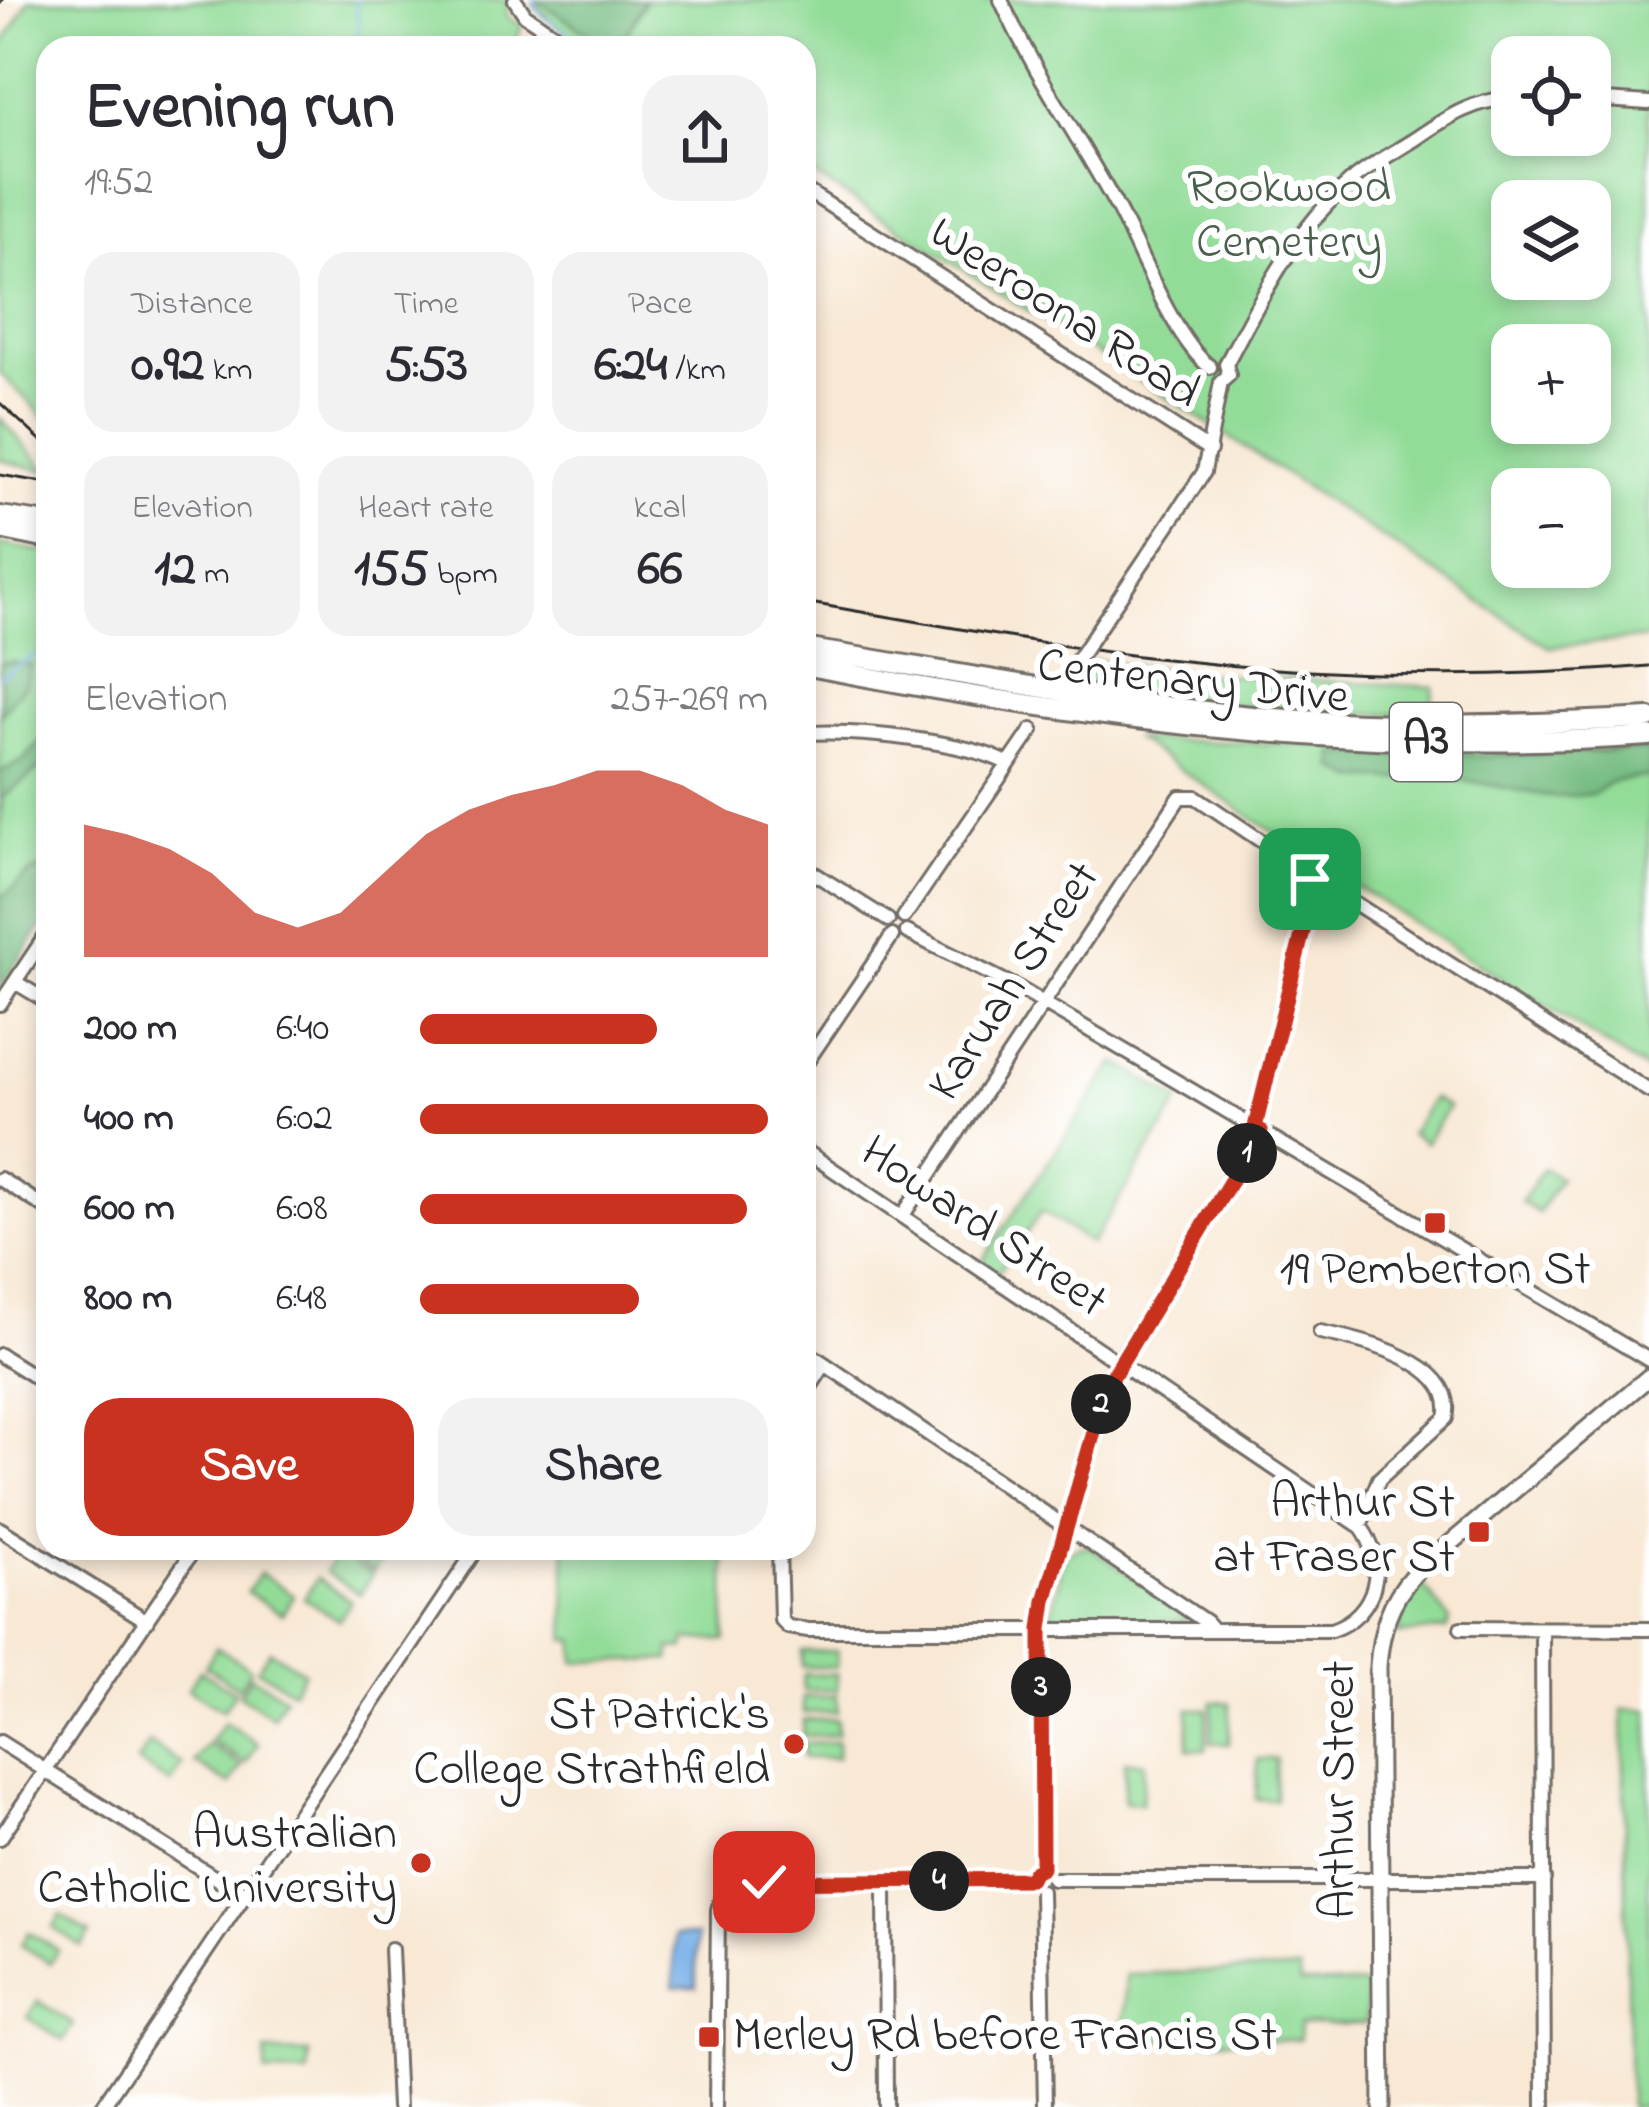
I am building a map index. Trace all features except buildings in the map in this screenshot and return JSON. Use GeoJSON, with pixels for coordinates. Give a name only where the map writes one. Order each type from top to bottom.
{"type":"FeatureCollection","features":[{"type":"Feature","properties":{"kind":"highway"},"geometry":{"type":"LineString","coordinates":[[2,522],[36,523]]}},
{"type":"Feature","properties":{"kind":"highway"},"geometry":{"type":"LineString","coordinates":[[2,522],[36,535]]}},
{"type":"Feature","properties":{"kind":"highway","name":"Centenary Drive"},"geometry":{"type":"LineString","coordinates":[[816,650],[1065,683],[1188,709],[1358,722],[1521,724],[1649,718]]}},
{"type":"Feature","properties":{"kind":"highway","name":"Centenary Drive"},"geometry":{"type":"LineString","coordinates":[[816,665],[1065,683],[1203,729],[1340,740],[1495,742],[1649,736]]}},
{"type":"Feature","properties":{"kind":"main road","name":"Arthur Street"},"geometry":{"type":"LineString","coordinates":[[1382,2107],[1379,1653],[1384,1621],[1396,1595],[1435,1555],[1649,1369]]}},
{"type":"Feature","properties":{"kind":"street"},"geometry":{"type":"LineString","coordinates":[[515,0],[532,21],[555,36]]}},
{"type":"Feature","properties":{"kind":"street"},"geometry":{"type":"LineString","coordinates":[[1001,0],[1190,348],[1215,377]]}},
{"type":"Feature","properties":{"kind":"street"},"geometry":{"type":"LineString","coordinates":[[1611,100],[1649,103]]}},
{"type":"Feature","properties":{"kind":"street"},"geometry":{"type":"LineString","coordinates":[[1210,450],[1216,363],[1226,364],[1283,261],[1349,183],[1468,105],[1491,101]]}},
{"type":"Feature","properties":{"kind":"street","name":"Weeroona Road"},"geometry":{"type":"LineString","coordinates":[[816,197],[1210,450],[1204,472],[1065,683]]}},
{"type":"Feature","properties":{"kind":"street"},"geometry":{"type":"LineString","coordinates":[[907,932],[904,917],[1032,730]]}},
{"type":"Feature","properties":{"kind":"street"},"geometry":{"type":"LineString","coordinates":[[816,734],[854,732],[981,752],[1008,764]]}},
{"type":"Feature","properties":{"kind":"street","name":"Karuah Street"},"geometry":{"type":"LineString","coordinates":[[903,1215],[1180,797],[1190,795],[1312,882]]}},
{"type":"Feature","properties":{"kind":"street"},"geometry":{"type":"LineString","coordinates":[[816,874],[888,920]]}},
{"type":"Feature","properties":{"kind":"street"},"geometry":{"type":"LineString","coordinates":[[1030,1879],[1041,1891],[1048,1888],[1041,1629],[1065,1527],[1103,1398],[1118,1364],[1258,1129],[1312,882],[1322,891],[1328,886],[1649,1091]]}},
{"type":"Feature","properties":{"kind":"street"},"geometry":{"type":"LineString","coordinates":[[888,920],[904,917]]}},
{"type":"Feature","properties":{"kind":"street"},"geometry":{"type":"LineString","coordinates":[[888,920],[892,936],[907,932]]}},
{"type":"Feature","properties":{"kind":"street"},"geometry":{"type":"LineString","coordinates":[[907,932],[1042,1002],[1258,1129],[1649,1369]]}},
{"type":"Feature","properties":{"kind":"street"},"geometry":{"type":"LineString","coordinates":[[816,1048],[892,936]]}},
{"type":"Feature","properties":{"kind":"street"},"geometry":{"type":"LineString","coordinates":[[0,1004],[36,950]]}},
{"type":"Feature","properties":{"kind":"street"},"geometry":{"type":"LineString","coordinates":[[15,982],[36,995]]}},
{"type":"Feature","properties":{"kind":"street","name":"Howard Street"},"geometry":{"type":"LineString","coordinates":[[816,1158],[1360,1526]]}},
{"type":"Feature","properties":{"kind":"street"},"geometry":{"type":"LineString","coordinates":[[0,1178],[36,1201]]}},
{"type":"Feature","properties":{"kind":"street"},"geometry":{"type":"LineString","coordinates":[[779,1560],[779,1616],[794,1629],[1338,1629],[1373,1596],[1373,1542],[1360,1526],[1379,1479],[1446,1418],[1447,1394],[1429,1373],[1376,1345],[1320,1332]]}},
{"type":"Feature","properties":{"kind":"street"},"geometry":{"type":"LineString","coordinates":[[0,1355],[36,1377]]}},
{"type":"Feature","properties":{"kind":"street"},"geometry":{"type":"LineString","coordinates":[[816,1358],[1212,1630]]}},
{"type":"Feature","properties":{"kind":"street"},"geometry":{"type":"LineString","coordinates":[[816,1378],[825,1364]]}},
{"type":"Feature","properties":{"kind":"street"},"geometry":{"type":"LineString","coordinates":[[0,1529],[36,1552]]}},
{"type":"Feature","properties":{"kind":"street"},"geometry":{"type":"LineString","coordinates":[[50,1560],[147,1621]]}},
{"type":"Feature","properties":{"kind":"street"},"geometry":{"type":"LineString","coordinates":[[0,1838],[187,1560]]}},
{"type":"Feature","properties":{"kind":"street"},"geometry":{"type":"LineString","coordinates":[[105,2105],[469,1560]]}},
{"type":"Feature","properties":{"kind":"street"},"geometry":{"type":"LineString","coordinates":[[1461,1628],[1649,1629]]}},
{"type":"Feature","properties":{"kind":"street"},"geometry":{"type":"LineString","coordinates":[[1542,1630],[1544,2107]]}},
{"type":"Feature","properties":{"kind":"street"},"geometry":{"type":"LineString","coordinates":[[0,1742],[244,1896]]}},
{"type":"Feature","properties":{"kind":"street"},"geometry":{"type":"LineString","coordinates":[[1030,1879],[1033,1873],[1544,1879]]}},
{"type":"Feature","properties":{"kind":"street"},"geometry":{"type":"LineString","coordinates":[[716,2107],[718,1910],[724,1889],[746,1882],[1030,1879]]}},
{"type":"Feature","properties":{"kind":"street"},"geometry":{"type":"LineString","coordinates":[[885,1882],[886,2107]]}},
{"type":"Feature","properties":{"kind":"street"},"geometry":{"type":"LineString","coordinates":[[1041,1891],[1046,2107]]}},
{"type":"Feature","properties":{"kind":"street"},"geometry":{"type":"LineString","coordinates":[[391,1949],[398,2107]]}},
{"type":"Feature","properties":{"kind":"green space"},"geometry":{"type":"Polygon","coordinates":[[[29,0],[509,0],[506,16],[522,26],[518,36],[36,36],[36,409],[0,373],[0,50],[29,0]]]}},
{"type":"Feature","properties":{"kind":"green space"},"geometry":{"type":"Polygon","coordinates":[[[536,0],[645,0],[625,36],[592,36],[536,0]]]}},
{"type":"Feature","properties":{"kind":"green space","name":"Rookwood Cemetery"},"geometry":{"type":"Polygon","coordinates":[[[646,0],[1649,0],[1649,638],[1549,647],[1229,437],[816,177],[816,36],[625,36],[646,0]]]}},
{"type":"Feature","properties":{"kind":"green space"},"geometry":{"type":"Polygon","coordinates":[[[539,2],[592,36],[569,34],[535,4],[539,2]]]}},
{"type":"Feature","properties":{"kind":"green space"},"geometry":{"type":"Polygon","coordinates":[[[0,418],[36,458],[36,468],[0,460],[0,418]]]}},
{"type":"Feature","properties":{"kind":"green space"},"geometry":{"type":"Polygon","coordinates":[[[0,544],[36,550],[36,922],[0,975],[0,544]]]}},
{"type":"Feature","properties":{"kind":"green space"},"geometry":{"type":"Polygon","coordinates":[[[1092,660],[1211,674],[1434,687],[1430,715],[1256,707],[1083,683],[1092,660]]]}},
{"type":"Feature","properties":{"kind":"green space"},"geometry":{"type":"Polygon","coordinates":[[[0,663],[31,665],[26,683],[0,715],[0,663]]]}},
{"type":"Feature","properties":{"kind":"green space"},"geometry":{"type":"Polygon","coordinates":[[[1135,739],[1535,752],[1649,747],[1649,1072],[1330,870],[1135,739]]]}},
{"type":"Feature","properties":{"kind":"green space"},"geometry":{"type":"Polygon","coordinates":[[[36,747],[36,771],[2,798],[0,836],[0,772],[21,762],[36,747]]]}},
{"type":"Feature","properties":{"kind":"green space"},"geometry":{"type":"Polygon","coordinates":[[[1649,750],[1649,776],[1610,782],[1594,794],[1554,797],[1428,773],[1402,779],[1356,779],[1335,768],[1335,754],[1343,753],[1486,756],[1649,750]]]}},
{"type":"Feature","properties":{"kind":"green space"},"geometry":{"type":"Polygon","coordinates":[[[36,871],[36,936],[0,988],[0,897],[36,871]]]}},
{"type":"Feature","properties":{"kind":"green space"},"geometry":{"type":"Polygon","coordinates":[[[1116,1062],[1180,1101],[1091,1244],[1042,1211],[998,1273],[981,1262],[1116,1062]]]}},
{"type":"Feature","properties":{"kind":"green space"},"geometry":{"type":"Polygon","coordinates":[[[1433,1098],[1448,1107],[1425,1143],[1410,1133],[1433,1098]]]}},
{"type":"Feature","properties":{"kind":"green space"},"geometry":{"type":"Polygon","coordinates":[[[1543,1168],[1560,1178],[1538,1213],[1521,1202],[1543,1168]]]}},
{"type":"Feature","properties":{"kind":"green space"},"geometry":{"type":"Polygon","coordinates":[[[1080,1546],[1090,1547],[1184,1613],[1185,1621],[1058,1621],[1052,1611],[1065,1555],[1080,1546]]]}},
{"type":"Feature","properties":{"kind":"green space"},"geometry":{"type":"Polygon","coordinates":[[[333,1560],[348,1560],[372,1575],[360,1594],[325,1572],[333,1560]]]}},
{"type":"Feature","properties":{"kind":"green space"},"geometry":{"type":"Polygon","coordinates":[[[357,1560],[382,1560],[374,1572],[357,1560]]]}},
{"type":"Feature","properties":{"kind":"green space"},"geometry":{"type":"Polygon","coordinates":[[[565,1560],[725,1560],[726,1640],[686,1640],[685,1648],[670,1649],[670,1660],[575,1662],[575,1640],[566,1640],[565,1560]]]}},
{"type":"Feature","properties":{"kind":"green space"},"geometry":{"type":"Polygon","coordinates":[[[260,1573],[294,1595],[282,1614],[247,1592],[260,1573]]]}},
{"type":"Feature","properties":{"kind":"green space"},"geometry":{"type":"Polygon","coordinates":[[[317,1578],[351,1601],[339,1620],[304,1598],[317,1578]]]}},
{"type":"Feature","properties":{"kind":"green space"},"geometry":{"type":"Polygon","coordinates":[[[1421,1583],[1450,1620],[1447,1629],[1398,1635],[1403,1610],[1421,1583]]]}},
{"type":"Feature","properties":{"kind":"green space"},"geometry":{"type":"Polygon","coordinates":[[[217,1647],[251,1669],[239,1688],[205,1666],[217,1647]]]}},
{"type":"Feature","properties":{"kind":"green space"},"geometry":{"type":"Polygon","coordinates":[[[270,1650],[304,1672],[292,1691],[257,1669],[270,1650]]]}},
{"type":"Feature","properties":{"kind":"green space"},"geometry":{"type":"Polygon","coordinates":[[[802,1651],[837,1651],[837,1667],[802,1667],[802,1651]]]}},
{"type":"Feature","properties":{"kind":"green space"},"geometry":{"type":"Polygon","coordinates":[[[200,1670],[235,1692],[223,1711],[188,1689],[200,1670]]]}},
{"type":"Feature","properties":{"kind":"green space"},"geometry":{"type":"Polygon","coordinates":[[[803,1674],[837,1674],[837,1690],[803,1690],[803,1674]]]}},
{"type":"Feature","properties":{"kind":"green space"},"geometry":{"type":"Polygon","coordinates":[[[251,1676],[285,1697],[273,1717],[239,1695],[251,1676]]]}},
{"type":"Feature","properties":{"kind":"green space"},"geometry":{"type":"Polygon","coordinates":[[[837,1696],[837,1712],[803,1713],[803,1697],[837,1696]]]}},
{"type":"Feature","properties":{"kind":"green space"},"geometry":{"type":"Polygon","coordinates":[[[1212,1702],[1230,1703],[1229,1744],[1211,1743],[1212,1702]]]}},
{"type":"Feature","properties":{"kind":"green space"},"geometry":{"type":"Polygon","coordinates":[[[1189,1709],[1207,1709],[1206,1750],[1188,1749],[1189,1709]]]}},
{"type":"Feature","properties":{"kind":"green space"},"geometry":{"type":"Polygon","coordinates":[[[1623,1709],[1649,1710],[1649,2107],[1629,2107],[1623,1709]]]}},
{"type":"Feature","properties":{"kind":"green space"},"geometry":{"type":"Polygon","coordinates":[[[837,1719],[837,1735],[803,1736],[803,1720],[837,1719]]]}},
{"type":"Feature","properties":{"kind":"green space"},"geometry":{"type":"Polygon","coordinates":[[[224,1722],[258,1744],[246,1763],[211,1741],[224,1722]]]}},
{"type":"Feature","properties":{"kind":"green space"},"geometry":{"type":"Polygon","coordinates":[[[837,1742],[837,1758],[803,1758],[803,1743],[837,1742]]]}},
{"type":"Feature","properties":{"kind":"green space"},"geometry":{"type":"Polygon","coordinates":[[[149,1743],[183,1765],[171,1784],[137,1762],[149,1743]]]}},
{"type":"Feature","properties":{"kind":"green space"},"geometry":{"type":"Polygon","coordinates":[[[208,1744],[242,1766],[230,1785],[195,1763],[208,1744]]]}},
{"type":"Feature","properties":{"kind":"green space"},"geometry":{"type":"Polygon","coordinates":[[[1258,1759],[1276,1759],[1275,1800],[1256,1799],[1258,1759]]]}},
{"type":"Feature","properties":{"kind":"green space"},"geometry":{"type":"Polygon","coordinates":[[[1125,1761],[1144,1762],[1142,1803],[1124,1802],[1125,1761]]]}},
{"type":"Feature","properties":{"kind":"green space"},"geometry":{"type":"Polygon","coordinates":[[[61,1915],[90,1934],[82,1947],[53,1928],[61,1915]]]}},
{"type":"Feature","properties":{"kind":"green space"},"geometry":{"type":"Polygon","coordinates":[[[29,1932],[58,1950],[50,1963],[21,1945],[29,1932]]]}},
{"type":"Feature","properties":{"kind":"green space"},"geometry":{"type":"Polygon","coordinates":[[[1299,1970],[1300,1984],[1366,1985],[1365,2024],[1300,2025],[1299,2040],[1123,2040],[1126,1974],[1299,1970]]]}},
{"type":"Feature","properties":{"kind":"green space"},"geometry":{"type":"Polygon","coordinates":[[[38,2001],[73,2024],[63,2041],[27,2017],[38,2001]]]}},
{"type":"Feature","properties":{"kind":"green space"},"geometry":{"type":"Polygon","coordinates":[[[266,2052],[309,2053],[308,2074],[266,2073],[266,2052]]]}},
{"type":"Feature","properties":{"kind":"water"},"geometry":{"type":"Polygon","coordinates":[[[674,1936],[696,1936],[696,1987],[674,1987],[674,1936]]]}},
{"type":"Feature","properties":{"kind":"waterway"},"geometry":{"type":"LineString","coordinates":[[356,0],[359,36]]}},
{"type":"Feature","properties":{"kind":"waterway"},"geometry":{"type":"LineString","coordinates":[[537,1],[532,4],[543,17],[572,36]]}},
{"type":"Feature","properties":{"kind":"waterway"},"geometry":{"type":"LineString","coordinates":[[0,676],[36,655]]}},
{"type":"Feature","properties":{"kind":"railway"},"geometry":{"type":"LineString","coordinates":[[0,403],[36,436]]}},
{"type":"Feature","properties":{"kind":"railway"},"geometry":{"type":"LineString","coordinates":[[0,475],[36,481]]}},
{"type":"Feature","properties":{"kind":"railway"},"geometry":{"type":"LineString","coordinates":[[816,604],[1068,646],[1279,669],[1464,675],[1649,666]]}},
{"type":"Feature","properties":{"kind":"place","name":"19 Pemberton St"},"geometry":{"type":"Point","coordinates":[1435,1223]}},
{"type":"Feature","properties":{"kind":"place","name":"Arthur St at Fraser St"},"geometry":{"type":"Point","coordinates":[1479,1532]}},
{"type":"Feature","properties":{"kind":"place","name":"St Patrick's College Strathfield"},"geometry":{"type":"Point","coordinates":[794,1744]}},
{"type":"Feature","properties":{"kind":"place","name":"Australian Catholic University"},"geometry":{"type":"Point","coordinates":[421,1863]}},
{"type":"Feature","properties":{"kind":"place","name":"Merley Rd before Francis St"},"geometry":{"type":"Point","coordinates":[709,2037]}},
{"type":"Feature","properties":{"kind":"route"},"geometry":{"type":"LineString","coordinates":[[764,1882],[1030,1879],[1042,1868],[1041,1629],[1045,1601],[1108,1384],[1261,1131],[1255,1127],[1313,890],[1310,879]]}}]}
